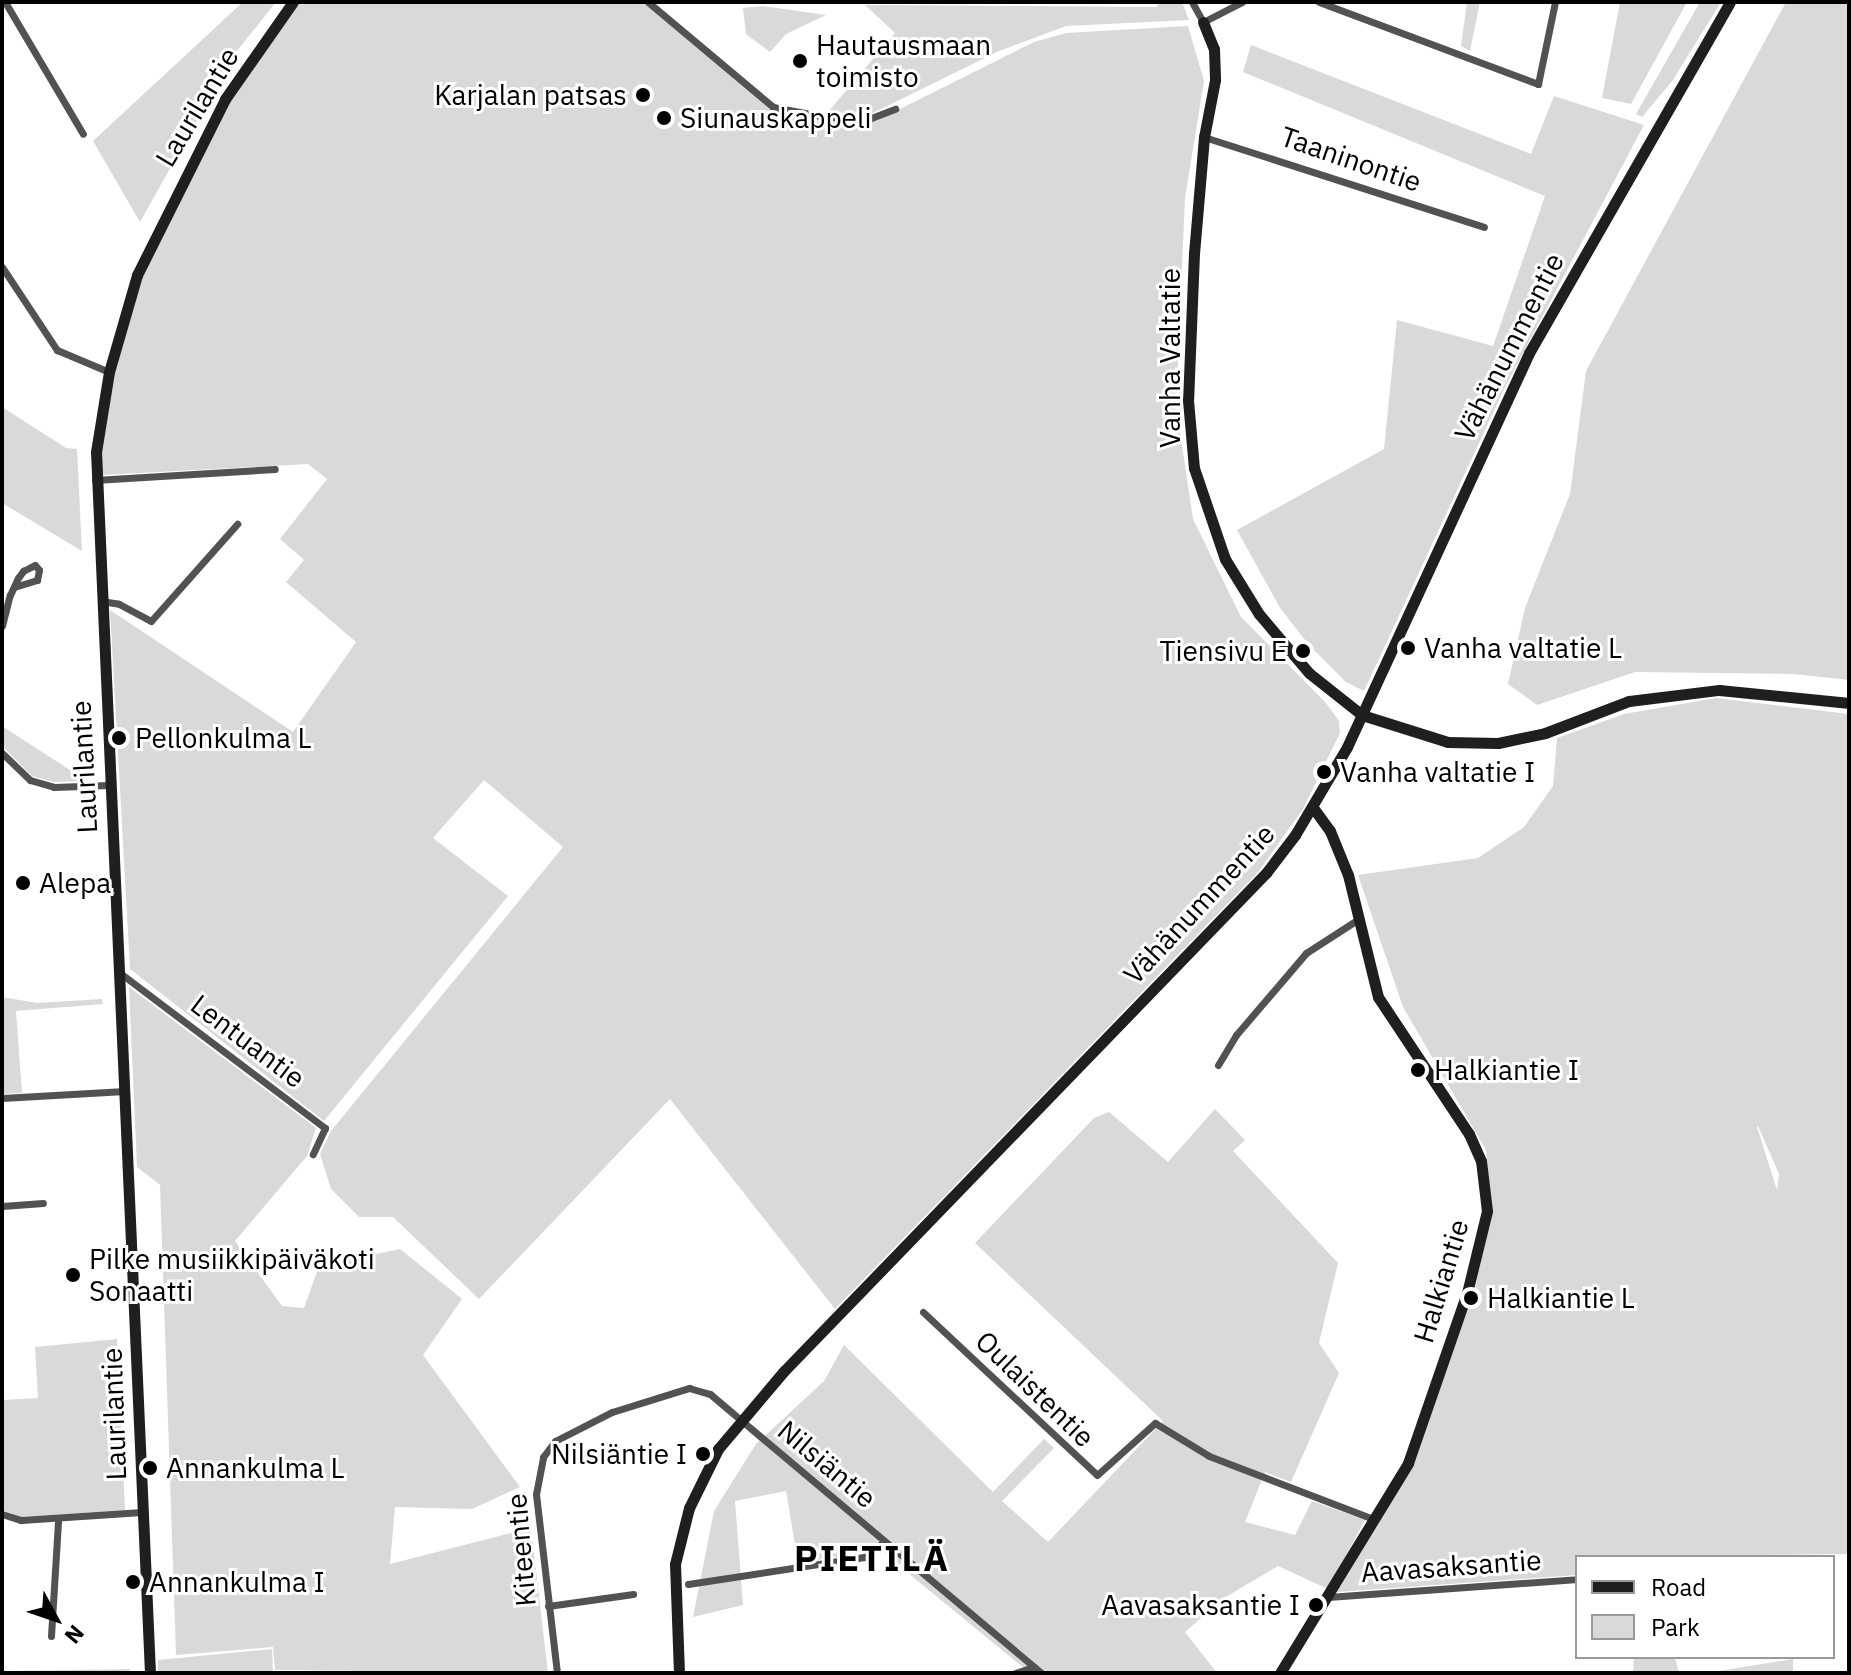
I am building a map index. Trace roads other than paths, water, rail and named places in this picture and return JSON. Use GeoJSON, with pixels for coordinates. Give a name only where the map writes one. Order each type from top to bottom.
{"type":"FeatureCollection","features":[{"type":"Feature","properties":{"kind":"street"},"geometry":{"type":"LineString","coordinates":[[5,2],[83,134]]}},
{"type":"Feature","properties":{"kind":"street","name":"Laurilantie"},"geometry":{"type":"LineString","coordinates":[[150,1673],[95,480],[109,372],[137,275],[170,199],[225,99],[293,2]]}},
{"type":"Feature","properties":{"kind":"street"},"geometry":{"type":"LineString","coordinates":[[648,2],[773,107],[826,117],[871,118],[895,109]]}},
{"type":"Feature","properties":{"kind":"street"},"geometry":{"type":"LineString","coordinates":[[1192,2],[1203,22],[1242,2]]}},
{"type":"Feature","properties":{"kind":"street"},"geometry":{"type":"LineString","coordinates":[[1319,2],[1538,84],[1555,2]]}},
{"type":"Feature","properties":{"kind":"street"},"geometry":{"type":"LineString","coordinates":[[1350,14],[1352,2]]}},
{"type":"Feature","properties":{"kind":"street","name":"Vähänummentie"},"geometry":{"type":"LineString","coordinates":[[679,1673],[674,1597],[681,1535],[698,1485],[740,1420],[1266,873],[1313,808],[1362,715],[1529,353],[1730,2]]}},
{"type":"Feature","properties":{"kind":"street","name":"Vanha Valtatie"},"geometry":{"type":"LineString","coordinates":[[1203,22],[1214,49],[1215,80],[1204,137],[1189,385],[1194,468],[1225,559],[1251,602],[1309,673],[1362,715],[1448,742],[1498,743],[1545,733],[1629,701],[1704,692],[1849,703]]}},
{"type":"Feature","properties":{"kind":"street","name":"Taaninontie"},"geometry":{"type":"LineString","coordinates":[[1204,137],[1484,227]]}},
{"type":"Feature","properties":{"kind":"street"},"geometry":{"type":"LineString","coordinates":[[2,267],[57,350],[109,372]]}},
{"type":"Feature","properties":{"kind":"street"},"geometry":{"type":"LineString","coordinates":[[95,480],[275,469]]}},
{"type":"Feature","properties":{"kind":"street"},"geometry":{"type":"LineString","coordinates":[[101,601],[119,604],[151,621],[237,524]]}},
{"type":"Feature","properties":{"kind":"street"},"geometry":{"type":"LineString","coordinates":[[2,626],[14,587]]}},
{"type":"Feature","properties":{"kind":"street"},"geometry":{"type":"LineString","coordinates":[[2,753],[30,780],[54,787],[109,785]]}},
{"type":"Feature","properties":{"kind":"street","name":"Halkiantie"},"geometry":{"type":"LineString","coordinates":[[1280,1673],[1408,1463],[1467,1293],[1487,1211],[1481,1161],[1469,1134],[1378,997],[1360,918],[1334,842],[1313,808]]}},
{"type":"Feature","properties":{"kind":"street"},"geometry":{"type":"LineString","coordinates":[[1218,1065],[1236,1035],[1306,953],[1360,918]]}},
{"type":"Feature","properties":{"kind":"street","name":"Lentuantie"},"geometry":{"type":"LineString","coordinates":[[120,973],[325,1128],[313,1154]]}},
{"type":"Feature","properties":{"kind":"street"},"geometry":{"type":"LineString","coordinates":[[2,1098],[125,1091]]}},
{"type":"Feature","properties":{"kind":"street"},"geometry":{"type":"LineString","coordinates":[[2,1206],[43,1203]]}},
{"type":"Feature","properties":{"kind":"street","name":"Oulaistentie"},"geometry":{"type":"LineString","coordinates":[[923,1312],[1087,1470],[1097,1475],[1109,1469],[1155,1423],[1209,1456],[1373,1519]]}},
{"type":"Feature","properties":{"kind":"street","name":"Kiteentie"},"geometry":{"type":"LineString","coordinates":[[557,1673],[536,1494],[543,1457],[555,1441],[612,1412],[689,1388],[710,1394],[740,1420]]}},
{"type":"Feature","properties":{"kind":"street","name":"Nilsiäntie"},"geometry":{"type":"LineString","coordinates":[[740,1420],[1038,1670]]}},
{"type":"Feature","properties":{"kind":"street"},"geometry":{"type":"LineString","coordinates":[[2,1514],[21,1520],[58,1520],[142,1512]]}},
{"type":"Feature","properties":{"kind":"street"},"geometry":{"type":"LineString","coordinates":[[51,1636],[58,1520]]}},
{"type":"Feature","properties":{"kind":"street","name":"Nilsiäntie"},"geometry":{"type":"LineString","coordinates":[[688,1584],[864,1557],[885,1541]]}},
{"type":"Feature","properties":{"kind":"street","name":"Aavasaksantie"},"geometry":{"type":"LineString","coordinates":[[1328,1597],[1575,1579]]}},
{"type":"Feature","properties":{"kind":"street"},"geometry":{"type":"LineString","coordinates":[[548,1606],[633,1594]]}},
{"type":"Feature","properties":{"kind":"street"},"geometry":{"type":"LineString","coordinates":[[1015,1673],[1038,1670]]}},
{"type":"Feature","properties":{"kind":"place","name":"Hautausmaan toimisto"},"geometry":{"type":"Point","coordinates":[800,61]}},
{"type":"Feature","properties":{"kind":"place","name":"Karjalan patsas"},"geometry":{"type":"Point","coordinates":[643,95]}},
{"type":"Feature","properties":{"kind":"place","name":"Siunauskappeli"},"geometry":{"type":"Point","coordinates":[664,118]}},
{"type":"Feature","properties":{"kind":"place","name":"Vanha valtatie L"},"geometry":{"type":"Point","coordinates":[1408,648]}},
{"type":"Feature","properties":{"kind":"place","name":"Tiensivu E"},"geometry":{"type":"Point","coordinates":[1303,651]}},
{"type":"Feature","properties":{"kind":"place","name":"Pellonkulma L"},"geometry":{"type":"Point","coordinates":[119,738]}},
{"type":"Feature","properties":{"kind":"place","name":"Vanha valtatie I"},"geometry":{"type":"Point","coordinates":[1324,772]}},
{"type":"Feature","properties":{"kind":"place","name":"Alepa"},"geometry":{"type":"Point","coordinates":[23,883]}},
{"type":"Feature","properties":{"kind":"place","name":"Halkiantie I"},"geometry":{"type":"Point","coordinates":[1418,1070]}},
{"type":"Feature","properties":{"kind":"place","name":"Pilke musiikkipäiväkoti Sonaatti"},"geometry":{"type":"Point","coordinates":[73,1275]}},
{"type":"Feature","properties":{"kind":"place","name":"Halkiantie L"},"geometry":{"type":"Point","coordinates":[1471,1298]}},
{"type":"Feature","properties":{"kind":"place","name":"Nilsiäntie I"},"geometry":{"type":"Point","coordinates":[703,1454]}},
{"type":"Feature","properties":{"kind":"place","name":"Annankulma L"},"geometry":{"type":"Point","coordinates":[150,1468]}},
{"type":"Feature","properties":{"kind":"place","name":"Annankulma I"},"geometry":{"type":"Point","coordinates":[133,1582]}},
{"type":"Feature","properties":{"kind":"place","name":"Aavasaksantie I"},"geometry":{"type":"Point","coordinates":[1316,1605]}},
{"type":"Feature","properties":{"kind":"district","name":"PIETILÄ"},"geometry":{"type":"Point","coordinates":[872,1558]}}]}
